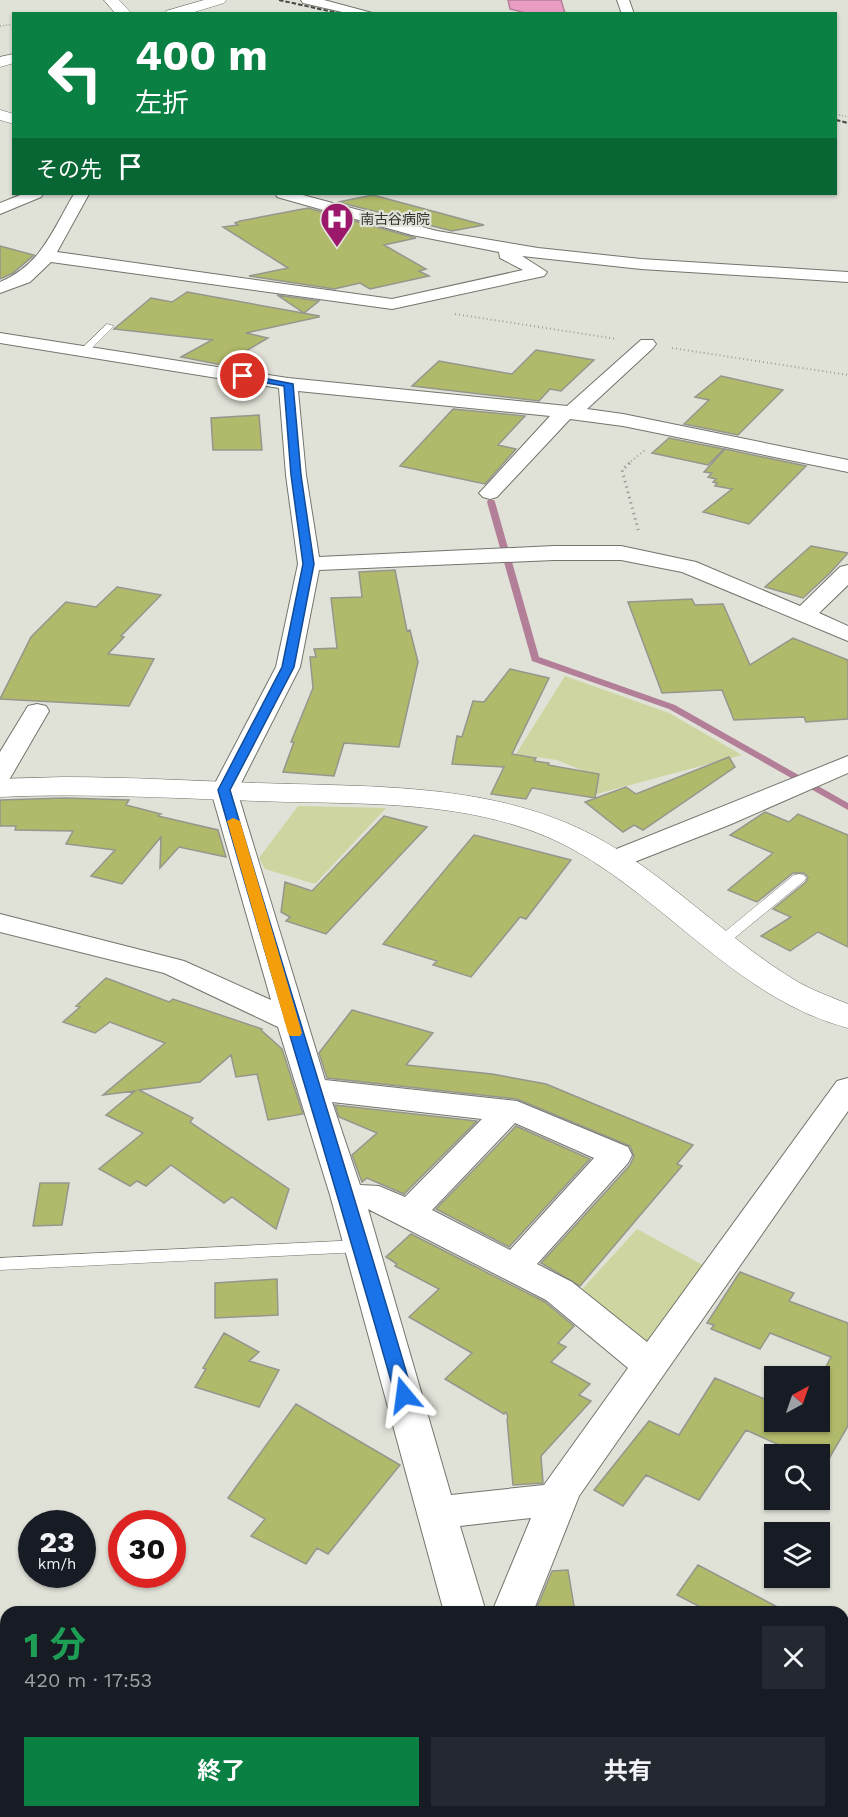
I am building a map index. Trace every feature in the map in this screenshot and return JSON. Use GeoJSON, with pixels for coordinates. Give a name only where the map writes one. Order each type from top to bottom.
{"type":"FeatureCollection","features":[{"type":"Feature","properties":{"kind":"street"},"geometry":{"type":"LineString","coordinates":[[111,0],[123,12]]}},
{"type":"Feature","properties":{"kind":"street"},"geometry":{"type":"LineString","coordinates":[[178,12],[219,0]]}},
{"type":"Feature","properties":{"kind":"street"},"geometry":{"type":"LineString","coordinates":[[307,0],[361,12]]}},
{"type":"Feature","properties":{"kind":"street"},"geometry":{"type":"LineString","coordinates":[[0,209],[33,195]]}},
{"type":"Feature","properties":{"kind":"street"},"geometry":{"type":"LineString","coordinates":[[0,288],[24,278],[47,256],[80,195]]}},
{"type":"Feature","properties":{"kind":"street"},"geometry":{"type":"LineString","coordinates":[[287,195],[436,236],[489,244],[608,261],[848,277]]}},
{"type":"Feature","properties":{"kind":"street"},"geometry":{"type":"LineString","coordinates":[[47,256],[392,304],[538,272],[489,244]]}},
{"type":"Feature","properties":{"kind":"street"},"geometry":{"type":"LineString","coordinates":[[0,338],[288,384],[568,412],[669,428],[848,466]]}},
{"type":"Feature","properties":{"kind":"street"},"geometry":{"type":"LineString","coordinates":[[489,494],[568,412],[647,344]]}},
{"type":"Feature","properties":{"kind":"street"},"geometry":{"type":"LineString","coordinates":[[288,384],[296,475],[309,564],[288,667],[224,790],[291,1021],[347,1196],[463,1606]]}},
{"type":"Feature","properties":{"kind":"street"},"geometry":{"type":"LineString","coordinates":[[309,564],[554,553],[621,553],[688,567],[848,634]]}},
{"type":"Feature","properties":{"kind":"street"},"geometry":{"type":"LineString","coordinates":[[803,615],[848,572]]}},
{"type":"Feature","properties":{"kind":"street"},"geometry":{"type":"LineString","coordinates":[[0,774],[37,711]]}},
{"type":"Feature","properties":{"kind":"street"},"geometry":{"type":"LineString","coordinates":[[614,860],[719,819],[848,764]]}},
{"type":"Feature","properties":{"kind":"street"},"geometry":{"type":"LineString","coordinates":[[0,788],[61,785],[382,797],[475,806],[514,816],[581,841],[614,860],[787,989],[848,1017]]}},
{"type":"Feature","properties":{"kind":"street"},"geometry":{"type":"LineString","coordinates":[[0,923],[174,967],[291,1021]]}},
{"type":"Feature","properties":{"kind":"street"},"geometry":{"type":"LineString","coordinates":[[515,1606],[562,1489],[848,1088]]}},
{"type":"Feature","properties":{"kind":"street"},"geometry":{"type":"LineString","coordinates":[[312,1089],[517,1112],[616,1155],[514,1268]]}},
{"type":"Feature","properties":{"kind":"street"},"geometry":{"type":"LineString","coordinates":[[410,1212],[508,1111]]}},
{"type":"Feature","properties":{"kind":"street"},"geometry":{"type":"LineString","coordinates":[[347,1196],[379,1198],[559,1291],[650,1365]]}},
{"type":"Feature","properties":{"kind":"street"},"geometry":{"type":"LineString","coordinates":[[437,1512],[557,1500]]}},
{"type":"Feature","properties":{"kind":"lane"},"geometry":{"type":"LineString","coordinates":[[84,351],[110,326]]}},
{"type":"Feature","properties":{"kind":"lane"},"geometry":{"type":"LineString","coordinates":[[721,942],[799,878]]}},
{"type":"Feature","properties":{"kind":"lane"},"geometry":{"type":"LineString","coordinates":[[0,1264],[361,1246]]}},
{"type":"Feature","properties":{"kind":"path"},"geometry":{"type":"LineString","coordinates":[[645,559],[622,470],[669,428]]}},
{"type":"Feature","properties":{"kind":"green space"},"geometry":{"type":"Polygon","coordinates":[[[565,676],[669,713],[742,755],[593,795],[591,774],[557,760],[516,754],[565,676]]]}},
{"type":"Feature","properties":{"kind":"green space"},"geometry":{"type":"Polygon","coordinates":[[[298,806],[386,808],[315,884],[265,869],[259,858],[298,806]]]}},
{"type":"Feature","properties":{"kind":"green space"},"geometry":{"type":"Polygon","coordinates":[[[637,1229],[710,1269],[646,1349],[575,1297],[637,1229]]]}},
{"type":"Feature","properties":{"kind":"shaded area"},"geometry":{"type":"Polygon","coordinates":[[[508,0],[561,0],[565,12],[522,12],[510,9],[508,0]]]}},
{"type":"Feature","properties":{"kind":"building"},"geometry":{"type":"Polygon","coordinates":[[[373,195],[484,225],[452,231],[338,202],[373,195]]]}},
{"type":"Feature","properties":{"kind":"building"},"geometry":{"type":"Polygon","coordinates":[[[308,208],[416,238],[384,245],[426,269],[419,271],[429,276],[370,289],[360,283],[334,289],[249,276],[288,268],[223,227],[238,225],[235,223],[240,221],[308,208]]]}},
{"type":"Feature","properties":{"kind":"building"},"geometry":{"type":"Polygon","coordinates":[[[0,246],[34,255],[13,273],[0,279],[0,246]]]}},
{"type":"Feature","properties":{"kind":"building"},"geometry":{"type":"Polygon","coordinates":[[[187,292],[319,317],[246,333],[268,338],[222,365],[181,357],[212,340],[114,329],[151,298],[172,302],[187,292]]]}},
{"type":"Feature","properties":{"kind":"building"},"geometry":{"type":"Polygon","coordinates":[[[277,295],[319,301],[304,313],[277,295]]]}},
{"type":"Feature","properties":{"kind":"building"},"geometry":{"type":"Polygon","coordinates":[[[536,350],[594,360],[561,391],[550,389],[539,401],[412,386],[439,361],[512,374],[536,350]]]}},
{"type":"Feature","properties":{"kind":"building"},"geometry":{"type":"Polygon","coordinates":[[[721,376],[783,390],[738,435],[684,424],[709,400],[695,397],[721,376]]]}},
{"type":"Feature","properties":{"kind":"building"},"geometry":{"type":"Polygon","coordinates":[[[453,409],[525,416],[498,445],[516,449],[485,484],[400,466],[453,409]]]}},
{"type":"Feature","properties":{"kind":"building"},"geometry":{"type":"Polygon","coordinates":[[[259,415],[262,450],[213,450],[211,418],[259,415]]]}},
{"type":"Feature","properties":{"kind":"building"},"geometry":{"type":"Polygon","coordinates":[[[669,438],[724,449],[708,465],[652,453],[669,438]]]}},
{"type":"Feature","properties":{"kind":"building"},"geometry":{"type":"Polygon","coordinates":[[[725,449],[806,466],[749,524],[703,512],[732,489],[715,486],[717,483],[713,482],[716,479],[708,477],[712,473],[704,472],[725,449]]]}},
{"type":"Feature","properties":{"kind":"building"},"geometry":{"type":"Polygon","coordinates":[[[811,546],[848,553],[803,598],[765,587],[811,546]]]}},
{"type":"Feature","properties":{"kind":"building"},"geometry":{"type":"Polygon","coordinates":[[[395,570],[407,631],[410,630],[418,662],[399,747],[344,743],[334,776],[283,772],[294,742],[291,742],[313,688],[310,657],[316,657],[314,649],[337,648],[331,598],[362,597],[359,572],[395,570]]]}},
{"type":"Feature","properties":{"kind":"building"},"geometry":{"type":"Polygon","coordinates":[[[117,587],[161,595],[121,636],[124,637],[108,654],[154,659],[129,706],[0,699],[31,637],[66,602],[96,607],[117,587]]]}},
{"type":"Feature","properties":{"kind":"building"},"geometry":{"type":"Polygon","coordinates":[[[692,599],[695,605],[723,604],[750,665],[793,638],[848,660],[848,719],[806,722],[804,717],[734,720],[722,690],[662,693],[628,602],[692,599]]]}},
{"type":"Feature","properties":{"kind":"building"},"geometry":{"type":"Polygon","coordinates":[[[510,669],[549,678],[512,754],[536,758],[534,761],[549,763],[548,765],[599,774],[595,798],[532,788],[526,799],[491,794],[504,767],[452,764],[457,736],[462,737],[473,701],[484,702],[510,669]]]}},
{"type":"Feature","properties":{"kind":"building"},"geometry":{"type":"Polygon","coordinates":[[[729,757],[735,767],[643,830],[634,825],[623,832],[585,802],[626,787],[636,794],[729,757]]]}},
{"type":"Feature","properties":{"kind":"building"},"geometry":{"type":"Polygon","coordinates":[[[64,798],[129,800],[126,805],[161,814],[158,816],[218,830],[226,857],[179,847],[160,868],[161,837],[122,884],[91,876],[115,850],[66,844],[73,831],[15,830],[16,826],[0,826],[0,800],[64,798]]]}},
{"type":"Feature","properties":{"kind":"building"},"geometry":{"type":"Polygon","coordinates":[[[765,812],[789,822],[798,814],[848,835],[848,947],[818,932],[790,951],[761,936],[791,917],[773,909],[806,882],[808,877],[804,873],[793,873],[757,902],[728,890],[773,853],[730,835],[765,812]]]}},
{"type":"Feature","properties":{"kind":"building"},"geometry":{"type":"Polygon","coordinates":[[[384,816],[427,827],[326,934],[286,921],[290,917],[281,912],[285,882],[312,891],[384,816]]]}},
{"type":"Feature","properties":{"kind":"building"},"geometry":{"type":"Polygon","coordinates":[[[474,835],[571,860],[526,919],[520,917],[471,977],[433,965],[437,961],[383,944],[474,835]]]}},
{"type":"Feature","properties":{"kind":"building"},"geometry":{"type":"Polygon","coordinates":[[[106,978],[169,1002],[173,999],[262,1029],[282,1049],[303,1114],[268,1120],[257,1074],[236,1077],[231,1055],[200,1082],[139,1090],[193,1118],[190,1122],[289,1189],[276,1229],[232,1197],[224,1203],[171,1165],[146,1186],[137,1181],[130,1186],[99,1169],[143,1133],[106,1115],[135,1091],[103,1095],[165,1043],[110,1022],[95,1033],[63,1022],[80,1007],[76,1006],[106,978]]]}},
{"type":"Feature","properties":{"kind":"building"},"geometry":{"type":"Polygon","coordinates":[[[352,1010],[433,1033],[406,1065],[492,1074],[546,1084],[693,1145],[677,1164],[682,1166],[580,1286],[541,1263],[630,1165],[634,1156],[630,1146],[517,1099],[327,1078],[319,1053],[352,1010]]]}},
{"type":"Feature","properties":{"kind":"building"},"geometry":{"type":"Polygon","coordinates":[[[335,1105],[477,1121],[404,1194],[367,1178],[362,1182],[352,1155],[377,1133],[339,1117],[335,1105]]]}},
{"type":"Feature","properties":{"kind":"building"},"geometry":{"type":"Polygon","coordinates":[[[516,1126],[590,1159],[509,1247],[436,1209],[516,1126]]]}},
{"type":"Feature","properties":{"kind":"building"},"geometry":{"type":"Polygon","coordinates":[[[40,1183],[69,1183],[62,1225],[33,1226],[40,1183]]]}},
{"type":"Feature","properties":{"kind":"building"},"geometry":{"type":"Polygon","coordinates":[[[411,1234],[545,1302],[574,1326],[558,1343],[566,1347],[551,1362],[590,1384],[579,1395],[591,1401],[541,1456],[543,1483],[513,1485],[506,1412],[504,1414],[445,1379],[472,1353],[409,1317],[439,1289],[395,1266],[397,1264],[386,1257],[411,1234]]]}},
{"type":"Feature","properties":{"kind":"building"},"geometry":{"type":"Polygon","coordinates":[[[740,1272],[794,1293],[789,1301],[848,1323],[848,1426],[830,1457],[830,1444],[777,1444],[746,1430],[699,1500],[646,1475],[623,1506],[594,1490],[649,1421],[679,1435],[715,1378],[764,1399],[764,1432],[830,1432],[830,1366],[826,1366],[831,1357],[770,1333],[760,1349],[711,1329],[714,1325],[707,1323],[740,1272]]]}},
{"type":"Feature","properties":{"kind":"building"},"geometry":{"type":"Polygon","coordinates":[[[277,1279],[278,1315],[215,1318],[215,1283],[277,1279]]]}},
{"type":"Feature","properties":{"kind":"building"},"geometry":{"type":"Polygon","coordinates":[[[224,1333],[259,1352],[249,1361],[279,1370],[259,1407],[195,1387],[206,1369],[203,1368],[224,1333]]]}},
{"type":"Feature","properties":{"kind":"building"},"geometry":{"type":"Polygon","coordinates":[[[296,1404],[400,1465],[328,1554],[317,1548],[306,1564],[251,1536],[265,1519],[228,1498],[296,1404]]]}},
{"type":"Feature","properties":{"kind":"building"},"geometry":{"type":"Polygon","coordinates":[[[698,1565],[776,1606],[698,1606],[677,1595],[698,1565]]]}},
{"type":"Feature","properties":{"kind":"building"},"geometry":{"type":"Polygon","coordinates":[[[568,1570],[574,1606],[537,1606],[552,1571],[568,1570]]]}},
{"type":"Feature","properties":{"kind":"waterway"},"geometry":{"type":"LineString","coordinates":[[0,205],[21,195]]}},
{"type":"Feature","properties":{"kind":"waterway"},"geometry":{"type":"LineString","coordinates":[[491,502],[535,659],[672,707],[848,807]]}},
{"type":"Feature","properties":{"kind":"railway"},"geometry":{"type":"LineString","coordinates":[[279,0],[333,12]]}},
{"type":"Feature","properties":{"kind":"railway"},"geometry":{"type":"LineString","coordinates":[[837,120],[848,123]]}},
{"type":"Feature","properties":{"kind":"slow traffic"},"geometry":{"type":"LineString","coordinates":[[233,821],[295,1033]]}},
{"type":"Feature","properties":{"kind":"place","name":"南古谷病院"},"geometry":{"type":"Point","coordinates":[337,248]}},
{"type":"Feature","properties":{"kind":"route"},"geometry":{"type":"LineString","coordinates":[[243,376],[288,384],[296,475],[309,564],[288,667],[224,790],[312,1089],[347,1196],[404,1395]]}}]}
